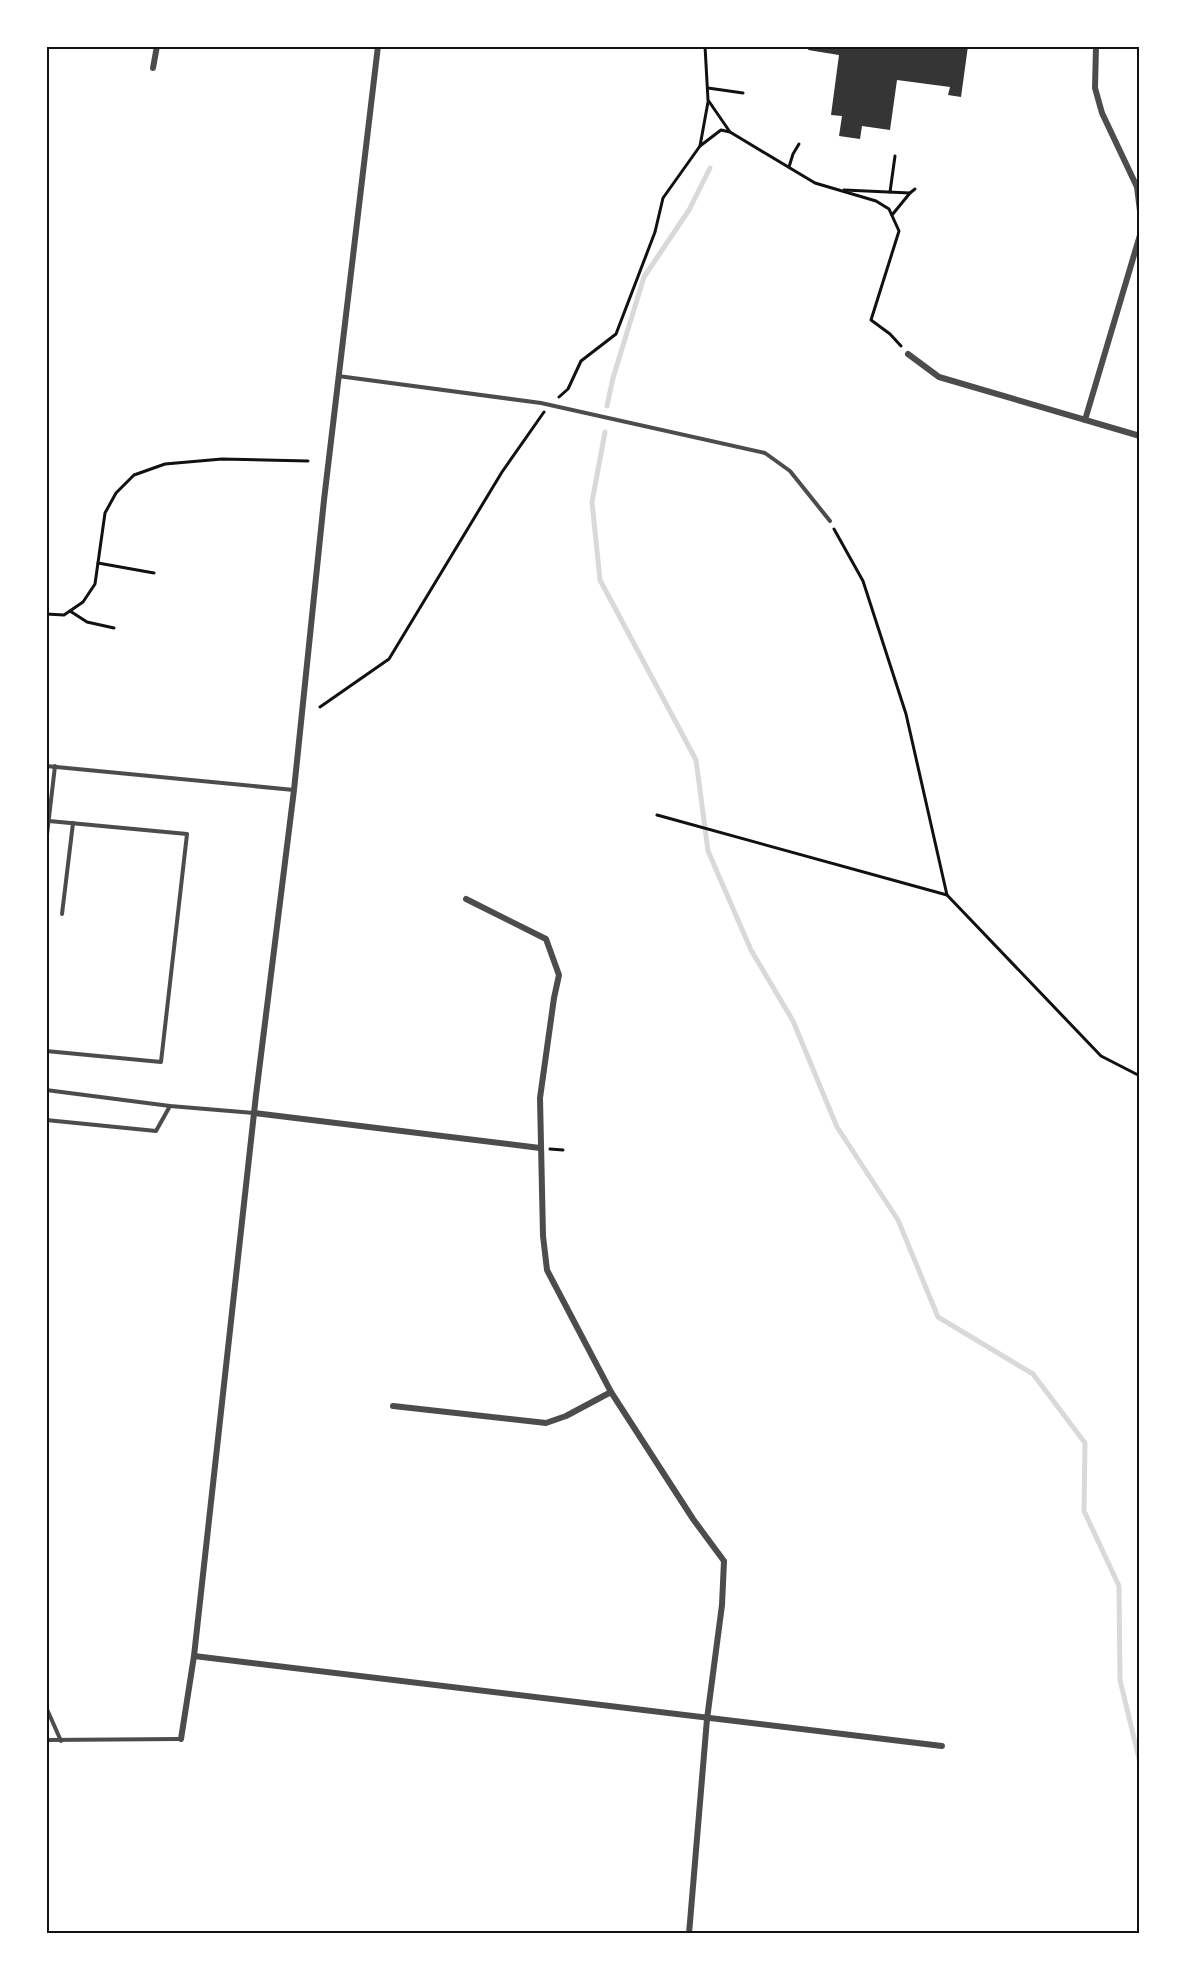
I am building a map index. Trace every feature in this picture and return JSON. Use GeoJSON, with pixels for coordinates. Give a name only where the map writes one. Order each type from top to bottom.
{"type":"FeatureCollection","features":[{"type":"Feature","properties":{"kind":"street"},"geometry":{"type":"LineString","coordinates":[[153,68],[157,46]]}},
{"type":"Feature","properties":{"kind":"street"},"geometry":{"type":"LineString","coordinates":[[181,1739],[194,1656],[254,1113],[294,790],[338,376],[378,46]]}},
{"type":"Feature","properties":{"kind":"street"},"geometry":{"type":"LineString","coordinates":[[1096,46],[1095,88],[1102,113],[1137,188],[1140,211]]}},
{"type":"Feature","properties":{"kind":"street"},"geometry":{"type":"LineString","coordinates":[[1085,420],[1140,235]]}},
{"type":"Feature","properties":{"kind":"street"},"geometry":{"type":"LineString","coordinates":[[908,354],[939,377],[1140,436]]}},
{"type":"Feature","properties":{"kind":"street"},"geometry":{"type":"LineString","coordinates":[[466,899],[546,939],[559,975],[540,1098],[543,1236],[547,1270],[611,1392],[693,1519],[724,1561],[722,1605],[707,1719],[688,1934]]}},
{"type":"Feature","properties":{"kind":"street"},"geometry":{"type":"LineString","coordinates":[[254,1113],[540,1148]]}},
{"type":"Feature","properties":{"kind":"street"},"geometry":{"type":"LineString","coordinates":[[393,1406],[546,1423],[566,1416],[611,1392]]}},
{"type":"Feature","properties":{"kind":"street"},"geometry":{"type":"LineString","coordinates":[[194,1656],[942,1746]]}},
{"type":"Feature","properties":{"kind":"lane"},"geometry":{"type":"LineString","coordinates":[[338,376],[549,405],[765,453],[790,471],[830,521]]}},
{"type":"Feature","properties":{"kind":"lane"},"geometry":{"type":"LineString","coordinates":[[46,766],[294,790]]}},
{"type":"Feature","properties":{"kind":"lane"},"geometry":{"type":"LineString","coordinates":[[46,843],[55,766]]}},
{"type":"Feature","properties":{"kind":"lane"},"geometry":{"type":"LineString","coordinates":[[46,1051],[161,1062],[187,834],[49,821]]}},
{"type":"Feature","properties":{"kind":"lane"},"geometry":{"type":"LineString","coordinates":[[62,914],[73,823]]}},
{"type":"Feature","properties":{"kind":"lane"},"geometry":{"type":"LineString","coordinates":[[46,1090],[170,1106],[254,1113]]}},
{"type":"Feature","properties":{"kind":"lane"},"geometry":{"type":"LineString","coordinates":[[46,1120],[156,1131],[170,1106]]}},
{"type":"Feature","properties":{"kind":"lane"},"geometry":{"type":"LineString","coordinates":[[46,1707],[61,1741]]}},
{"type":"Feature","properties":{"kind":"lane"},"geometry":{"type":"LineString","coordinates":[[46,1740],[181,1739]]}},
{"type":"Feature","properties":{"kind":"path"},"geometry":{"type":"LineString","coordinates":[[700,146],[708,100],[705,46]]}},
{"type":"Feature","properties":{"kind":"path"},"geometry":{"type":"LineString","coordinates":[[708,88],[743,93]]}},
{"type":"Feature","properties":{"kind":"path"},"geometry":{"type":"LineString","coordinates":[[708,100],[730,132]]}},
{"type":"Feature","properties":{"kind":"path"},"geometry":{"type":"LineString","coordinates":[[320,707],[389,659],[502,472],[549,405],[568,389],[581,361],[616,334],[656,232],[663,198],[700,146],[722,130],[730,132],[815,183],[876,201],[890,209],[899,231],[872,320],[890,334],[908,354]]}},
{"type":"Feature","properties":{"kind":"path"},"geometry":{"type":"LineString","coordinates":[[789,167],[793,154],[800,144]]}},
{"type":"Feature","properties":{"kind":"path"},"geometry":{"type":"LineString","coordinates":[[890,192],[895,156]]}},
{"type":"Feature","properties":{"kind":"path"},"geometry":{"type":"LineString","coordinates":[[892,215],[915,189]]}},
{"type":"Feature","properties":{"kind":"path"},"geometry":{"type":"LineString","coordinates":[[839,190],[910,193]]}},
{"type":"Feature","properties":{"kind":"path"},"geometry":{"type":"LineString","coordinates":[[46,614],[64,615],[83,603],[95,584],[105,513],[116,493],[134,475],[165,464],[222,459],[309,460]]}},
{"type":"Feature","properties":{"kind":"path"},"geometry":{"type":"LineString","coordinates":[[830,521],[863,581],[906,714],[947,895]]}},
{"type":"Feature","properties":{"kind":"path"},"geometry":{"type":"LineString","coordinates":[[98,563],[154,573]]}},
{"type":"Feature","properties":{"kind":"path"},"geometry":{"type":"LineString","coordinates":[[70,611],[87,622],[114,628]]}},
{"type":"Feature","properties":{"kind":"path"},"geometry":{"type":"LineString","coordinates":[[657,815],[947,895],[1101,1056],[1140,1076]]}},
{"type":"Feature","properties":{"kind":"building"},"geometry":{"type":"Polygon","coordinates":[[[809,46],[968,46],[961,97],[948,95],[950,87],[897,80],[890,130],[862,126],[860,139],[839,136],[842,116],[831,115],[839,55],[808,50],[809,46]]]}},
{"type":"Feature","properties":{"kind":"waterway"},"geometry":{"type":"LineString","coordinates":[[607,406],[613,378],[644,277],[689,210],[710,168]]}},
{"type":"Feature","properties":{"kind":"waterway"},"geometry":{"type":"LineString","coordinates":[[605,432],[592,502],[600,580],[696,760],[708,851],[751,950],[793,1021],[837,1127],[898,1220],[938,1317],[1033,1374],[1085,1443],[1084,1511],[1119,1586],[1120,1680],[1140,1763]]}}]}
